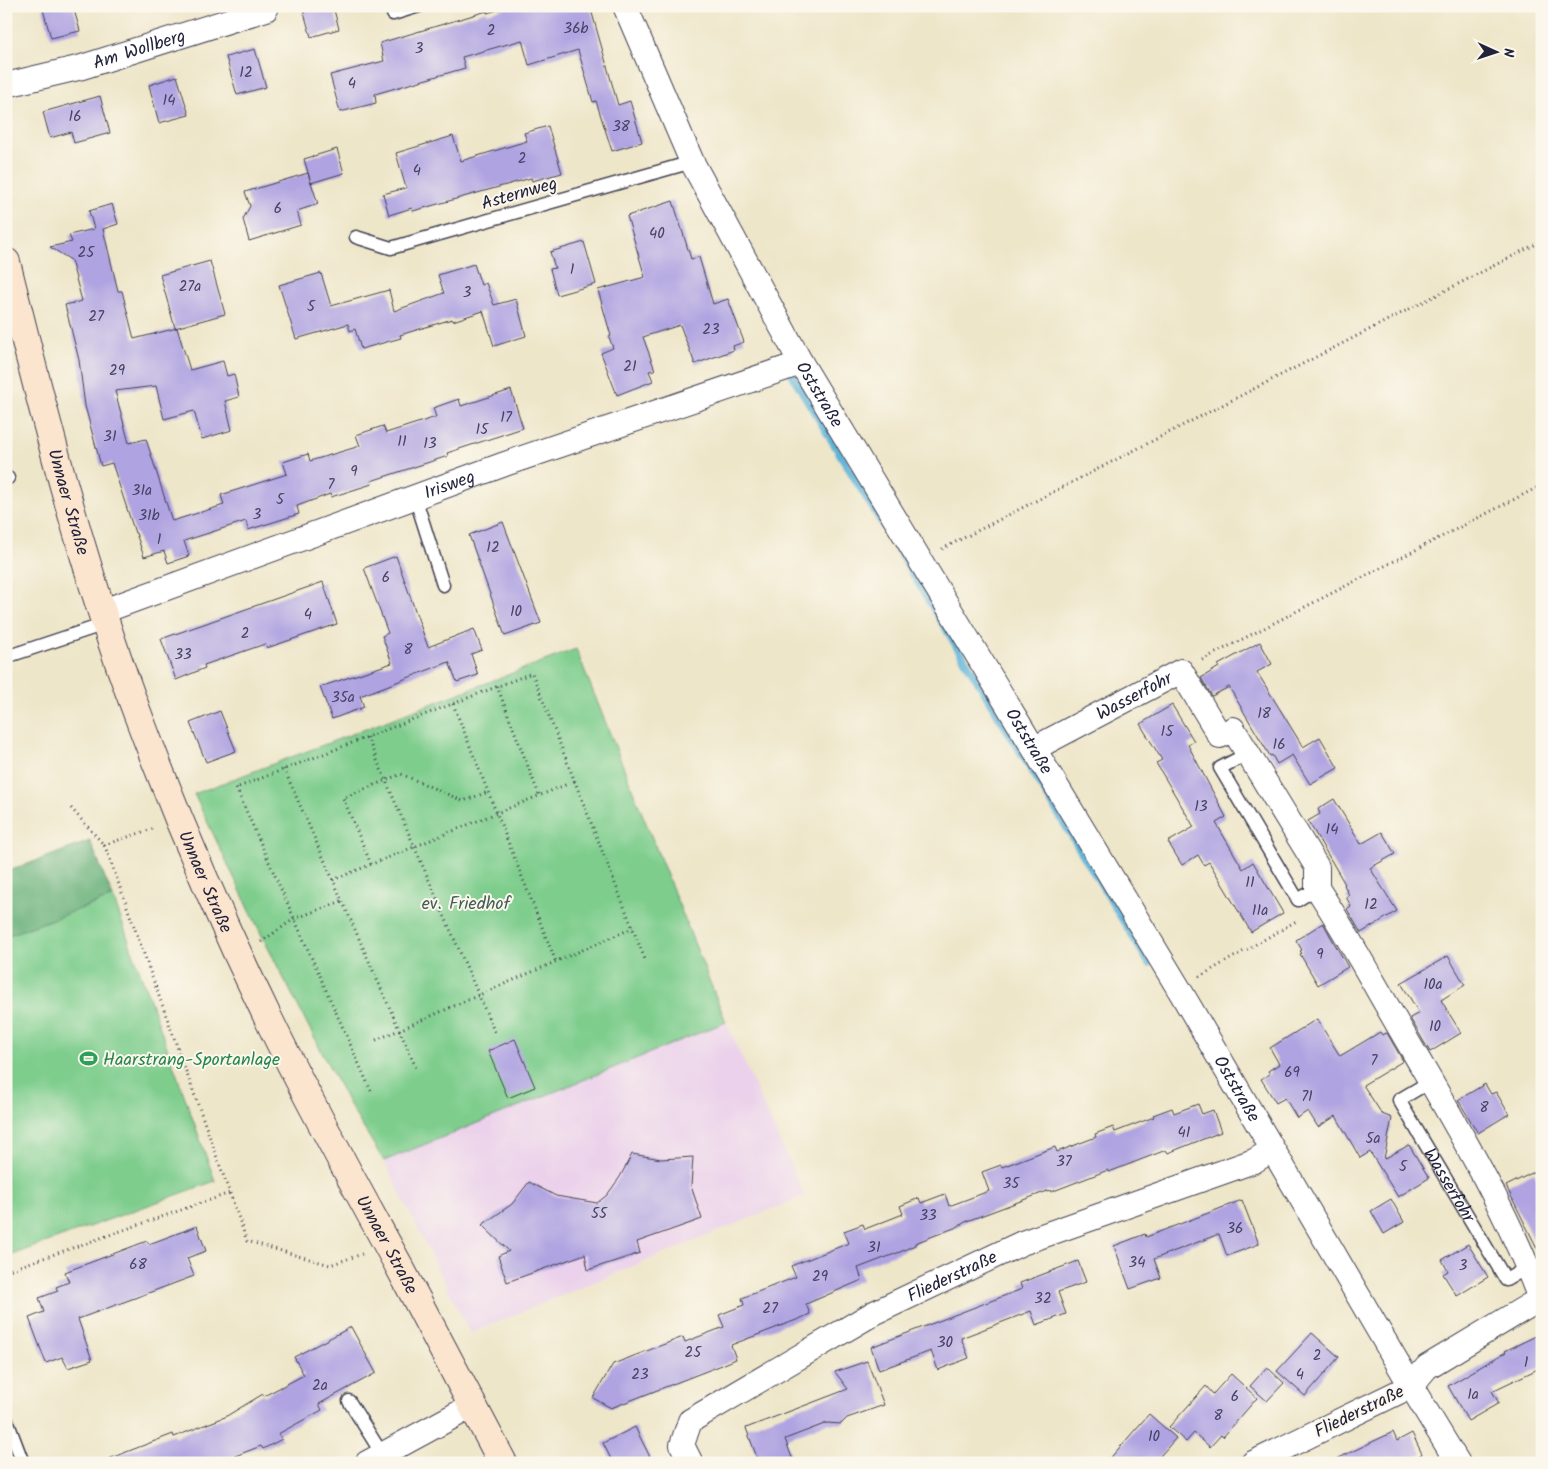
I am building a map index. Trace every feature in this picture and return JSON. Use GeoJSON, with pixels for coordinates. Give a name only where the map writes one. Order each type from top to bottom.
{"type":"FeatureCollection","features":[{"type":"Feature","properties":{"kind":"main road","name":"Unnaer Straße"},"geometry":{"type":"LineString","coordinates":[[6,262],[58,467],[103,618],[137,715],[179,819],[223,924],[275,1032],[503,1463]]}},
{"type":"Feature","properties":{"kind":"street","name":"Am Wollberg"},"geometry":{"type":"LineString","coordinates":[[6,85],[82,67],[266,9],[266,6]]}},
{"type":"Feature","properties":{"kind":"street","name":"Oststraße"},"geometry":{"type":"LineString","coordinates":[[625,6],[692,162],[801,363],[1179,989],[1272,1150],[1458,1463]]}},
{"type":"Feature","properties":{"kind":"street","name":"Irisweg"},"geometry":{"type":"LineString","coordinates":[[103,618],[505,464],[801,363]]}},
{"type":"Feature","properties":{"kind":"street","name":"Wasserfohr"},"geometry":{"type":"LineString","coordinates":[[1035,748],[1181,671],[1220,736],[1233,728],[1317,867],[1322,896],[1431,1081],[1491,1190],[1528,1267],[1540,1300],[1427,1367],[1411,1386]]}},
{"type":"Feature","properties":{"kind":"street","name":"Fliederstraße"},"geometry":{"type":"LineString","coordinates":[[691,1463],[682,1445],[690,1421],[874,1313],[1022,1244],[1254,1161],[1272,1150]]}},
{"type":"Feature","properties":{"kind":"street","name":"Fliederstraße"},"geometry":{"type":"LineString","coordinates":[[1253,1463],[1411,1386]]}},
{"type":"Feature","properties":{"kind":"street"},"geometry":{"type":"LineString","coordinates":[[374,1459],[472,1406]]}},
{"type":"Feature","properties":{"kind":"lane"},"geometry":{"type":"LineString","coordinates":[[393,14],[419,6]]}},
{"type":"Feature","properties":{"kind":"lane","name":"Asternweg"},"geometry":{"type":"LineString","coordinates":[[356,237],[391,248],[692,162]]}},
{"type":"Feature","properties":{"kind":"lane"},"geometry":{"type":"LineString","coordinates":[[415,497],[443,585]]}},
{"type":"Feature","properties":{"kind":"lane"},"geometry":{"type":"LineString","coordinates":[[6,658],[103,618]]}},
{"type":"Feature","properties":{"kind":"lane"},"geometry":{"type":"LineString","coordinates":[[1247,754],[1220,768],[1298,900],[1322,896]]}},
{"type":"Feature","properties":{"kind":"lane","name":"Wasserfohr"},"geometry":{"type":"LineString","coordinates":[[1431,1081],[1399,1100],[1506,1280],[1528,1267]]}},
{"type":"Feature","properties":{"kind":"lane"},"geometry":{"type":"LineString","coordinates":[[349,1401],[374,1459]]}},
{"type":"Feature","properties":{"kind":"lane"},"geometry":{"type":"LineString","coordinates":[[6,1418],[23,1463]]}},
{"type":"Feature","properties":{"kind":"path"},"geometry":{"type":"LineString","coordinates":[[919,560],[1542,241]]}},
{"type":"Feature","properties":{"kind":"path"},"geometry":{"type":"LineString","coordinates":[[1181,671],[1542,485]]}},
{"type":"Feature","properties":{"kind":"path"},"geometry":{"type":"LineString","coordinates":[[371,1091],[236,788],[532,673],[646,962]]}},
{"type":"Feature","properties":{"kind":"path"},"geometry":{"type":"LineString","coordinates":[[497,686],[539,795]]}},
{"type":"Feature","properties":{"kind":"path"},"geometry":{"type":"LineString","coordinates":[[453,704],[556,962]]}},
{"type":"Feature","properties":{"kind":"path"},"geometry":{"type":"LineString","coordinates":[[367,737],[495,1034]]}},
{"type":"Feature","properties":{"kind":"path"},"geometry":{"type":"LineString","coordinates":[[284,769],[417,1070]]}},
{"type":"Feature","properties":{"kind":"path"},"geometry":{"type":"LineString","coordinates":[[371,864],[343,798],[401,774],[463,801],[488,792]]}},
{"type":"Feature","properties":{"kind":"path"},"geometry":{"type":"LineString","coordinates":[[333,880],[575,781]]}},
{"type":"Feature","properties":{"kind":"path"},"geometry":{"type":"LineString","coordinates":[[71,808],[104,845],[247,1240],[330,1265],[362,1254]]}},
{"type":"Feature","properties":{"kind":"path"},"geometry":{"type":"LineString","coordinates":[[104,845],[179,819]]}},
{"type":"Feature","properties":{"kind":"path"},"geometry":{"type":"LineString","coordinates":[[1179,989],[1322,896]]}},
{"type":"Feature","properties":{"kind":"path"},"geometry":{"type":"LineString","coordinates":[[258,944],[294,919],[342,901]]}},
{"type":"Feature","properties":{"kind":"path"},"geometry":{"type":"LineString","coordinates":[[376,1040],[632,928]]}},
{"type":"Feature","properties":{"kind":"path"},"geometry":{"type":"LineString","coordinates":[[6,1271],[230,1193]]}},
{"type":"Feature","properties":{"kind":"shaded area"},"geometry":{"type":"Polygon","coordinates":[[[726,1022],[804,1196],[470,1333],[384,1161],[726,1022]]]}},
{"type":"Feature","properties":{"kind":"green space","name":"ev. Friedhof"},"geometry":{"type":"Polygon","coordinates":[[[576,649],[726,1022],[384,1161],[348,1103],[264,940],[194,794],[576,649]]]}},
{"type":"Feature","properties":{"kind":"green space"},"geometry":{"type":"Polygon","coordinates":[[[90,841],[113,897],[6,936],[6,872],[90,841]]]}},
{"type":"Feature","properties":{"kind":"green space","name":"Haarstrang-Sportanlage"},"geometry":{"type":"Polygon","coordinates":[[[113,897],[215,1181],[6,1257],[6,936],[113,897]]]}},
{"type":"Feature","properties":{"kind":"building"},"geometry":{"type":"Polygon","coordinates":[[[42,6],[73,6],[80,31],[51,38],[42,6]]]}},
{"type":"Feature","properties":{"kind":"building"},"geometry":{"type":"Polygon","coordinates":[[[302,6],[333,6],[339,29],[311,37],[302,6]]]}},
{"type":"Feature","properties":{"kind":"building"},"geometry":{"type":"Polygon","coordinates":[[[512,6],[590,6],[618,105],[630,101],[642,142],[612,151],[596,101],[593,102],[578,50],[529,65],[522,40],[462,57],[465,68],[375,94],[376,103],[340,112],[330,75],[384,61],[380,43],[487,11],[487,13],[512,6]]]}},
{"type":"Feature","properties":{"kind":"building"},"geometry":{"type":"Polygon","coordinates":[[[255,49],[266,87],[237,95],[226,57],[255,49]]]}},
{"type":"Feature","properties":{"kind":"building"},"geometry":{"type":"Polygon","coordinates":[[[177,76],[189,115],[159,123],[149,85],[177,76]]]}},
{"type":"Feature","properties":{"kind":"building"},"geometry":{"type":"Polygon","coordinates":[[[100,96],[110,133],[74,143],[71,132],[50,138],[43,112],[100,96]]]}},
{"type":"Feature","properties":{"kind":"building"},"geometry":{"type":"Polygon","coordinates":[[[548,126],[562,173],[532,181],[531,178],[413,211],[412,208],[389,215],[383,194],[406,188],[396,153],[453,136],[461,161],[527,141],[524,133],[548,126]]]}},
{"type":"Feature","properties":{"kind":"building"},"geometry":{"type":"Polygon","coordinates":[[[337,149],[344,173],[311,183],[304,159],[337,149]]]}},
{"type":"Feature","properties":{"kind":"building"},"geometry":{"type":"Polygon","coordinates":[[[308,173],[318,204],[297,211],[301,225],[249,241],[243,219],[250,206],[245,192],[308,173]]]}},
{"type":"Feature","properties":{"kind":"building"},"geometry":{"type":"Polygon","coordinates":[[[673,201],[691,259],[699,257],[713,304],[728,299],[744,342],[733,346],[734,350],[695,364],[680,325],[643,337],[655,370],[649,371],[653,381],[617,395],[601,353],[613,348],[598,290],[645,277],[627,216],[673,201]]]}},
{"type":"Feature","properties":{"kind":"building"},"geometry":{"type":"Polygon","coordinates":[[[112,204],[118,224],[103,229],[118,291],[122,291],[134,339],[177,328],[190,370],[223,361],[227,376],[234,374],[239,397],[225,401],[232,430],[202,439],[194,411],[164,419],[156,386],[115,391],[129,443],[146,439],[172,521],[224,505],[221,495],[287,474],[283,462],[308,454],[310,461],[360,446],[356,435],[383,426],[386,433],[436,417],[433,408],[459,399],[461,406],[511,390],[523,428],[447,453],[448,456],[371,481],[372,484],[331,497],[330,494],[297,506],[299,514],[248,530],[246,521],[184,541],[189,556],[168,563],[164,551],[144,557],[112,463],[101,466],[85,406],[79,360],[65,305],[82,301],[71,260],[50,247],[72,242],[69,235],[94,229],[89,211],[112,204]]]}},
{"type":"Feature","properties":{"kind":"building"},"geometry":{"type":"Polygon","coordinates":[[[584,242],[596,284],[557,295],[550,269],[555,268],[550,252],[584,242]]]}},
{"type":"Feature","properties":{"kind":"building"},"geometry":{"type":"Polygon","coordinates":[[[210,261],[225,314],[175,328],[160,275],[210,261]]]}},
{"type":"Feature","properties":{"kind":"building"},"geometry":{"type":"Polygon","coordinates":[[[474,264],[481,285],[486,283],[494,305],[516,299],[526,336],[494,346],[483,311],[400,335],[401,338],[361,349],[355,329],[350,331],[348,324],[296,339],[279,285],[321,273],[331,306],[389,290],[394,311],[444,293],[438,275],[474,264]]]}},
{"type":"Feature","properties":{"kind":"building"},"geometry":{"type":"Polygon","coordinates":[[[503,522],[541,623],[505,636],[469,535],[503,522]]]}},
{"type":"Feature","properties":{"kind":"building"},"geometry":{"type":"Polygon","coordinates":[[[396,556],[428,647],[474,629],[482,650],[471,654],[478,675],[457,682],[449,662],[360,696],[364,707],[332,719],[320,687],[392,663],[382,636],[388,633],[364,568],[396,556]]]}},
{"type":"Feature","properties":{"kind":"building"},"geometry":{"type":"Polygon","coordinates":[[[323,582],[337,624],[267,648],[265,644],[204,665],[205,668],[176,680],[161,639],[323,582]]]}},
{"type":"Feature","properties":{"kind":"building"},"geometry":{"type":"Polygon","coordinates":[[[1260,642],[1272,664],[1257,672],[1303,747],[1320,737],[1338,768],[1310,784],[1292,755],[1277,764],[1272,755],[1270,756],[1229,687],[1212,696],[1201,678],[1219,667],[1218,665],[1260,642]]]}},
{"type":"Feature","properties":{"kind":"building"},"geometry":{"type":"Polygon","coordinates":[[[1172,705],[1194,741],[1188,745],[1226,817],[1216,823],[1243,869],[1253,862],[1283,913],[1251,932],[1209,862],[1204,865],[1198,855],[1182,865],[1168,842],[1194,827],[1156,763],[1162,760],[1140,724],[1172,705]]]}},
{"type":"Feature","properties":{"kind":"building"},"geometry":{"type":"Polygon","coordinates":[[[220,711],[236,751],[206,762],[190,723],[220,711]]]}},
{"type":"Feature","properties":{"kind":"building"},"geometry":{"type":"Polygon","coordinates":[[[1334,799],[1361,844],[1382,832],[1395,854],[1370,868],[1397,911],[1361,933],[1347,909],[1351,906],[1346,897],[1349,895],[1345,884],[1308,821],[1320,814],[1318,809],[1334,799]]]}},
{"type":"Feature","properties":{"kind":"building"},"geometry":{"type":"Polygon","coordinates":[[[1323,923],[1348,967],[1318,985],[1300,954],[1302,950],[1296,940],[1323,923]]]}},
{"type":"Feature","properties":{"kind":"building"},"geometry":{"type":"Polygon","coordinates":[[[1448,956],[1465,985],[1441,1000],[1461,1033],[1430,1052],[1410,1018],[1419,1013],[1401,983],[1448,956]]]}},
{"type":"Feature","properties":{"kind":"building"},"geometry":{"type":"Polygon","coordinates":[[[1317,1019],[1340,1056],[1380,1032],[1382,1035],[1387,1033],[1403,1061],[1363,1085],[1382,1114],[1392,1118],[1384,1159],[1409,1145],[1429,1178],[1398,1197],[1370,1152],[1360,1158],[1336,1116],[1318,1127],[1308,1111],[1297,1118],[1285,1098],[1276,1103],[1261,1079],[1270,1074],[1268,1071],[1279,1064],[1270,1048],[1317,1019]]]}},
{"type":"Feature","properties":{"kind":"building"},"geometry":{"type":"Polygon","coordinates":[[[515,1039],[535,1087],[508,1098],[488,1051],[515,1039]]]}},
{"type":"Feature","properties":{"kind":"building"},"geometry":{"type":"Polygon","coordinates":[[[1485,1084],[1491,1094],[1496,1092],[1509,1114],[1478,1133],[1458,1100],[1485,1084]]]}},
{"type":"Feature","properties":{"kind":"building"},"geometry":{"type":"Polygon","coordinates":[[[1198,1104],[1202,1114],[1213,1110],[1221,1132],[1168,1153],[1166,1150],[1109,1172],[1108,1170],[1051,1192],[1050,1190],[967,1221],[957,1227],[915,1243],[915,1245],[900,1252],[858,1268],[862,1280],[806,1304],[810,1314],[731,1345],[736,1359],[722,1365],[611,1408],[593,1398],[613,1364],[683,1337],[685,1342],[724,1327],[719,1315],[744,1305],[742,1298],[796,1277],[791,1266],[849,1243],[844,1231],[863,1224],[865,1229],[903,1214],[900,1206],[919,1198],[921,1203],[945,1194],[949,1206],[989,1191],[982,1172],[1001,1165],[1002,1167],[1055,1147],[1057,1152],[1096,1137],[1095,1134],[1113,1127],[1115,1132],[1172,1108],[1174,1113],[1198,1104]]]}},
{"type":"Feature","properties":{"kind":"building"},"geometry":{"type":"Polygon","coordinates":[[[632,1154],[661,1159],[693,1157],[691,1186],[702,1219],[637,1242],[640,1253],[588,1270],[585,1254],[507,1282],[498,1256],[509,1251],[482,1225],[512,1204],[529,1182],[556,1196],[597,1203],[607,1195],[620,1177],[632,1154]]]}},
{"type":"Feature","properties":{"kind":"building"},"geometry":{"type":"Polygon","coordinates":[[[1534,1172],[1542,1187],[1542,1258],[1506,1186],[1534,1172]]]}},
{"type":"Feature","properties":{"kind":"building"},"geometry":{"type":"Polygon","coordinates":[[[1391,1199],[1404,1222],[1384,1234],[1371,1211],[1391,1199]]]}},
{"type":"Feature","properties":{"kind":"building"},"geometry":{"type":"Polygon","coordinates":[[[1242,1200],[1259,1244],[1227,1256],[1219,1234],[1154,1259],[1161,1278],[1130,1289],[1114,1246],[1145,1234],[1146,1237],[1242,1200]]]}},
{"type":"Feature","properties":{"kind":"building"},"geometry":{"type":"Polygon","coordinates":[[[197,1226],[206,1251],[187,1258],[194,1276],[78,1319],[92,1360],[68,1368],[62,1357],[46,1363],[29,1318],[44,1312],[39,1298],[58,1291],[56,1287],[69,1282],[65,1272],[147,1241],[149,1244],[197,1226]]]}},
{"type":"Feature","properties":{"kind":"building"},"geometry":{"type":"Polygon","coordinates":[[[1468,1244],[1488,1277],[1457,1296],[1443,1274],[1448,1271],[1442,1260],[1468,1244]]]}},
{"type":"Feature","properties":{"kind":"building"},"geometry":{"type":"Polygon","coordinates":[[[1078,1261],[1086,1282],[1058,1292],[1066,1314],[1036,1325],[1031,1311],[961,1338],[969,1358],[938,1370],[931,1351],[879,1370],[871,1347],[1022,1289],[1020,1283],[1078,1261]]]}},
{"type":"Feature","properties":{"kind":"building"},"geometry":{"type":"Polygon","coordinates":[[[351,1327],[376,1373],[319,1404],[322,1410],[278,1434],[282,1439],[263,1449],[261,1446],[217,1463],[103,1463],[103,1461],[173,1434],[174,1437],[225,1417],[263,1394],[264,1396],[304,1375],[294,1357],[351,1327]]]}},
{"type":"Feature","properties":{"kind":"building"},"geometry":{"type":"Polygon","coordinates":[[[1312,1333],[1339,1357],[1305,1396],[1277,1371],[1312,1333]]]}},
{"type":"Feature","properties":{"kind":"building"},"geometry":{"type":"Polygon","coordinates":[[[1542,1333],[1542,1367],[1492,1391],[1499,1403],[1468,1421],[1448,1386],[1505,1351],[1542,1333]]]}},
{"type":"Feature","properties":{"kind":"building"},"geometry":{"type":"Polygon","coordinates":[[[867,1361],[884,1405],[847,1418],[841,1424],[827,1423],[785,1439],[794,1463],[759,1463],[746,1428],[848,1389],[835,1372],[867,1361]]]}},
{"type":"Feature","properties":{"kind":"building"},"geometry":{"type":"Polygon","coordinates":[[[1267,1367],[1284,1383],[1267,1401],[1250,1386],[1267,1367]]]}},
{"type":"Feature","properties":{"kind":"building"},"geometry":{"type":"Polygon","coordinates":[[[1231,1374],[1257,1398],[1223,1437],[1221,1435],[1210,1447],[1194,1433],[1186,1442],[1169,1427],[1206,1386],[1213,1394],[1231,1374]]]}},
{"type":"Feature","properties":{"kind":"building"},"geometry":{"type":"Polygon","coordinates":[[[1149,1414],[1176,1438],[1154,1463],[1106,1463],[1149,1414]]]}},
{"type":"Feature","properties":{"kind":"building"},"geometry":{"type":"Polygon","coordinates":[[[635,1427],[653,1463],[613,1463],[603,1443],[635,1427]]]}},
{"type":"Feature","properties":{"kind":"building"},"geometry":{"type":"Polygon","coordinates":[[[1393,1432],[1397,1441],[1412,1433],[1422,1454],[1407,1463],[1328,1463],[1393,1432]]]}},
{"type":"Feature","properties":{"kind":"waterway"},"geometry":{"type":"LineString","coordinates":[[791,373],[1149,963]]}},
{"type":"Feature","properties":{"kind":"place","name":"Haarstrang-Sportanlage"},"geometry":{"type":"Point","coordinates":[89,1059]}}]}
